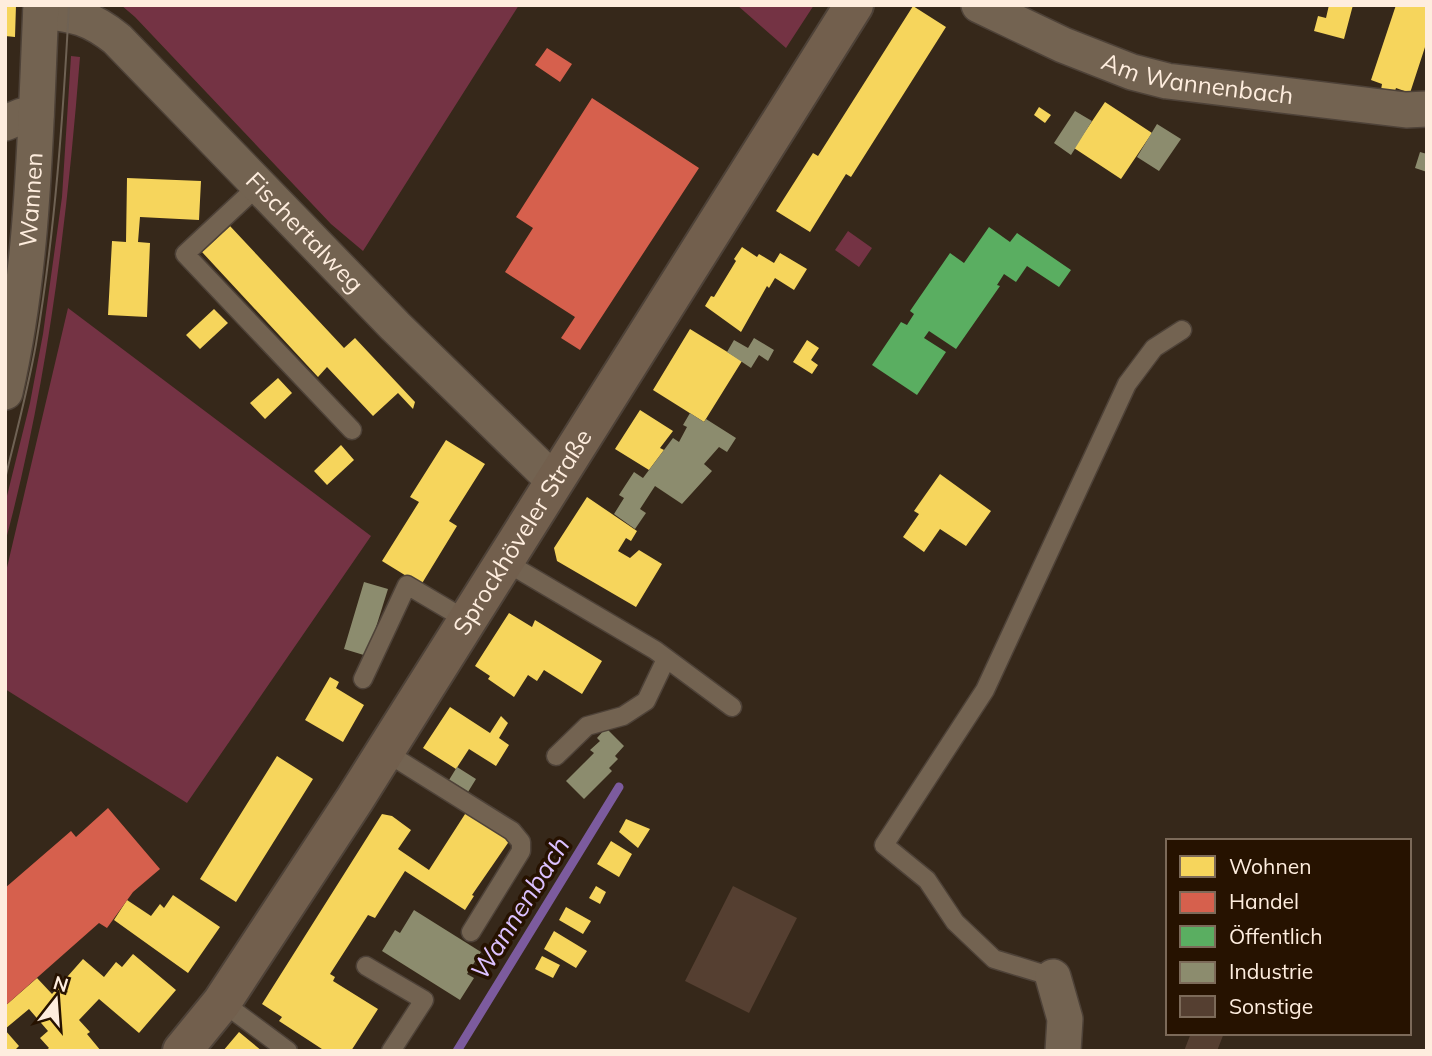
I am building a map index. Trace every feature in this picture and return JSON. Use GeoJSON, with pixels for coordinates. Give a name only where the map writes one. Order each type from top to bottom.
{"type":"FeatureCollection","features":[{"type":"Feature","properties":{"kind":"main road","name":"Sprockhöveler Straße"},"geometry":{"type":"LineString","coordinates":[[182,1051],[222,1002],[468,621],[854,5]]}},
{"type":"Feature","properties":{"kind":"street","name":"Am Wannenbach"},"geometry":{"type":"LineString","coordinates":[[979,5],[1082,54],[1132,72],[1180,82],[1406,110],[1427,109]]}},
{"type":"Feature","properties":{"kind":"street","name":"Fischertalweg"},"geometry":{"type":"LineString","coordinates":[[41,8],[100,25],[138,60],[396,326],[554,481]]}},
{"type":"Feature","properties":{"kind":"street","name":"Wannen"},"geometry":{"type":"LineString","coordinates":[[5,392],[25,275],[19,176],[20,119],[41,8]]}},
{"type":"Feature","properties":{"kind":"street"},"geometry":{"type":"LineString","coordinates":[[1053,977],[1065,1018],[1063,1051]]}},
{"type":"Feature","properties":{"kind":"lane"},"geometry":{"type":"LineString","coordinates":[[259,185],[185,254],[352,430]]}},
{"type":"Feature","properties":{"kind":"lane"},"geometry":{"type":"LineString","coordinates":[[1053,977],[994,959],[955,922],[927,880],[884,845],[985,690],[1127,384],[1154,348],[1182,330]]}},
{"type":"Feature","properties":{"kind":"lane"},"geometry":{"type":"LineString","coordinates":[[504,561],[666,659],[732,707]]}},
{"type":"Feature","properties":{"kind":"lane"},"geometry":{"type":"LineString","coordinates":[[363,680],[407,585],[468,621]]}},
{"type":"Feature","properties":{"kind":"lane"},"geometry":{"type":"LineString","coordinates":[[556,756],[587,726],[623,716],[646,701],[666,659]]}},
{"type":"Feature","properties":{"kind":"lane"},"geometry":{"type":"LineString","coordinates":[[384,751],[512,831],[521,842],[521,851],[471,932]]}},
{"type":"Feature","properties":{"kind":"lane"},"geometry":{"type":"LineString","coordinates":[[366,966],[424,1000],[391,1051]]}},
{"type":"Feature","properties":{"kind":"lane"},"geometry":{"type":"LineString","coordinates":[[222,1002],[288,1051]]}},
{"type":"Feature","properties":{"kind":"shaded area"},"geometry":{"type":"Polygon","coordinates":[[[121,5],[519,5],[363,251],[331,224],[121,5]]]}},
{"type":"Feature","properties":{"kind":"shaded area"},"geometry":{"type":"Polygon","coordinates":[[[737,5],[814,5],[786,48],[737,5]]]}},
{"type":"Feature","properties":{"kind":"shaded area"},"geometry":{"type":"Polygon","coordinates":[[[71,56],[80,57],[54,302],[33,423],[5,543],[5,504],[30,403],[43,334],[62,197],[71,56]]]}},
{"type":"Feature","properties":{"kind":"shaded area"},"geometry":{"type":"Polygon","coordinates":[[[848,231],[872,248],[859,267],[835,250],[848,231]]]}},
{"type":"Feature","properties":{"kind":"shaded area"},"geometry":{"type":"Polygon","coordinates":[[[68,308],[371,536],[187,803],[5,689],[5,576],[68,308]]]}},
{"type":"Feature","properties":{"kind":"building: Wohnen"},"geometry":{"type":"Polygon","coordinates":[[[5,5],[16,5],[15,37],[5,36],[5,5]]]}},
{"type":"Feature","properties":{"kind":"building: Wohnen"},"geometry":{"type":"Polygon","coordinates":[[[1329,5],[1353,5],[1344,39],[1314,31],[1318,16],[1326,18],[1329,5]]]}},
{"type":"Feature","properties":{"kind":"building: Wohnen"},"geometry":{"type":"Polygon","coordinates":[[[1396,5],[1425,5],[1427,8],[1427,41],[1410,93],[1396,88],[1394,94],[1381,90],[1382,84],[1371,80],[1396,5]]]}},
{"type":"Feature","properties":{"kind":"building: Wohnen"},"geometry":{"type":"Polygon","coordinates":[[[913,6],[946,27],[851,177],[846,174],[810,232],[776,211],[813,153],[818,156],[913,6]]]}},
{"type":"Feature","properties":{"kind":"building: Wohnen"},"geometry":{"type":"Polygon","coordinates":[[[1105,102],[1152,133],[1121,179],[1074,148],[1105,102]]]}},
{"type":"Feature","properties":{"kind":"building: Wohnen"},"geometry":{"type":"Polygon","coordinates":[[[1039,107],[1051,115],[1045,123],[1034,115],[1039,107]]]}},
{"type":"Feature","properties":{"kind":"building: Wohnen"},"geometry":{"type":"Polygon","coordinates":[[[127,178],[201,181],[199,220],[140,217],[138,242],[150,243],[147,317],[108,315],[112,241],[126,242],[127,178]]]}},
{"type":"Feature","properties":{"kind":"building: Wohnen"},"geometry":{"type":"Polygon","coordinates":[[[230,226],[344,348],[355,338],[415,402],[413,409],[398,393],[373,416],[327,367],[318,377],[202,252],[230,226]]]}},
{"type":"Feature","properties":{"kind":"building: Wohnen"},"geometry":{"type":"Polygon","coordinates":[[[742,247],[757,257],[759,254],[774,263],[780,253],[807,269],[794,290],[775,278],[769,288],[767,286],[741,332],[705,306],[711,296],[714,297],[742,247]]]}},
{"type":"Feature","properties":{"kind":"building: Wohnen"},"geometry":{"type":"Polygon","coordinates":[[[214,309],[228,323],[200,349],[186,335],[214,309]]]}},
{"type":"Feature","properties":{"kind":"building: Wohnen"},"geometry":{"type":"Polygon","coordinates":[[[690,329],[742,361],[704,422],[653,390],[690,329]]]}},
{"type":"Feature","properties":{"kind":"building: Wohnen"},"geometry":{"type":"Polygon","coordinates":[[[807,340],[819,348],[811,360],[818,365],[812,374],[793,362],[807,340]]]}},
{"type":"Feature","properties":{"kind":"building: Wohnen"},"geometry":{"type":"Polygon","coordinates":[[[278,378],[292,393],[265,419],[250,403],[278,378]]]}},
{"type":"Feature","properties":{"kind":"building: Wohnen"},"geometry":{"type":"Polygon","coordinates":[[[640,410],[673,431],[660,448],[664,450],[649,470],[615,449],[640,410]]]}},
{"type":"Feature","properties":{"kind":"building: Wohnen"},"geometry":{"type":"Polygon","coordinates":[[[446,440],[485,464],[449,521],[457,526],[421,585],[382,561],[419,502],[410,497],[446,440]]]}},
{"type":"Feature","properties":{"kind":"building: Wohnen"},"geometry":{"type":"Polygon","coordinates":[[[341,445],[354,460],[327,485],[314,471],[341,445]]]}},
{"type":"Feature","properties":{"kind":"building: Wohnen"},"geometry":{"type":"Polygon","coordinates":[[[940,474],[991,511],[966,546],[940,529],[924,552],[903,537],[919,514],[914,511],[940,474]]]}},
{"type":"Feature","properties":{"kind":"building: Wohnen"},"geometry":{"type":"Polygon","coordinates":[[[587,497],[637,531],[631,541],[626,538],[618,551],[630,558],[639,550],[662,564],[636,607],[557,561],[554,548],[587,497]]]}},
{"type":"Feature","properties":{"kind":"building: Wohnen"},"geometry":{"type":"Polygon","coordinates":[[[509,613],[532,627],[535,620],[602,661],[582,694],[544,670],[537,681],[528,675],[514,697],[475,666],[509,613]]]}},
{"type":"Feature","properties":{"kind":"building: Wohnen"},"geometry":{"type":"Polygon","coordinates":[[[330,677],[339,682],[336,688],[364,705],[343,742],[305,720],[330,677]]]}},
{"type":"Feature","properties":{"kind":"building: Wohnen"},"geometry":{"type":"Polygon","coordinates":[[[450,707],[490,733],[501,716],[508,723],[499,738],[509,745],[496,766],[469,749],[456,769],[423,748],[450,707]]]}},
{"type":"Feature","properties":{"kind":"building: Wohnen"},"geometry":{"type":"Polygon","coordinates":[[[277,756],[313,779],[236,902],[200,879],[277,756]]]}},
{"type":"Feature","properties":{"kind":"building: Wohnen"},"geometry":{"type":"Polygon","coordinates":[[[467,811],[510,840],[472,895],[474,896],[465,910],[405,871],[375,918],[368,915],[330,974],[335,977],[333,981],[378,1009],[351,1051],[325,1051],[279,1021],[282,1017],[262,1004],[382,814],[392,816],[411,830],[398,849],[429,870],[467,811]]]}},
{"type":"Feature","properties":{"kind":"building: Wohnen"},"geometry":{"type":"Polygon","coordinates":[[[626,819],[650,829],[638,848],[619,832],[626,819]]]}},
{"type":"Feature","properties":{"kind":"building: Wohnen"},"geometry":{"type":"Polygon","coordinates":[[[611,841],[632,854],[619,877],[597,864],[611,841]]]}},
{"type":"Feature","properties":{"kind":"building: Wohnen"},"geometry":{"type":"Polygon","coordinates":[[[596,886],[606,892],[600,904],[589,898],[596,886]]]}},
{"type":"Feature","properties":{"kind":"building: Wohnen"},"geometry":{"type":"Polygon","coordinates":[[[173,895],[220,927],[188,973],[114,920],[127,900],[151,916],[160,904],[164,908],[173,895]]]}},
{"type":"Feature","properties":{"kind":"building: Wohnen"},"geometry":{"type":"Polygon","coordinates":[[[566,907],[591,921],[583,934],[559,920],[566,907]]]}},
{"type":"Feature","properties":{"kind":"building: Wohnen"},"geometry":{"type":"Polygon","coordinates":[[[554,931],[587,951],[576,968],[544,949],[554,931]]]}},
{"type":"Feature","properties":{"kind":"building: Wohnen"},"geometry":{"type":"Polygon","coordinates":[[[133,954],[176,990],[139,1033],[99,999],[79,1020],[101,1051],[45,1051],[49,1048],[40,1038],[48,1031],[29,1009],[5,1029],[5,1006],[37,978],[52,994],[83,959],[104,977],[116,962],[122,967],[133,954]]]}},
{"type":"Feature","properties":{"kind":"building: Wohnen"},"geometry":{"type":"Polygon","coordinates":[[[542,956],[560,965],[553,978],[535,969],[542,956]]]}},
{"type":"Feature","properties":{"kind":"building: Wohnen"},"geometry":{"type":"Polygon","coordinates":[[[5,1030],[19,1046],[14,1051],[5,1051],[5,1030]]]}},
{"type":"Feature","properties":{"kind":"building: Wohnen"},"geometry":{"type":"Polygon","coordinates":[[[239,1032],[262,1051],[223,1051],[239,1032]]]}},
{"type":"Feature","properties":{"kind":"building: Handel"},"geometry":{"type":"Polygon","coordinates":[[[547,48],[572,64],[560,82],[535,65],[547,48]]]}},
{"type":"Feature","properties":{"kind":"building: Handel"},"geometry":{"type":"Polygon","coordinates":[[[592,98],[699,168],[580,350],[561,338],[575,317],[505,272],[533,228],[516,217],[592,98]]]}},
{"type":"Feature","properties":{"kind":"building: Handel"},"geometry":{"type":"Polygon","coordinates":[[[108,808],[160,869],[133,892],[107,928],[99,923],[5,1006],[5,888],[71,831],[76,837],[108,808]]]}},
{"type":"Feature","properties":{"kind":"building: Öffentlich"},"geometry":{"type":"Polygon","coordinates":[[[989,227],[1010,242],[1017,233],[1071,270],[1059,287],[1027,266],[1016,282],[1004,274],[997,285],[1000,286],[956,349],[929,331],[924,338],[946,352],[917,395],[872,365],[901,322],[907,325],[914,314],[910,311],[950,253],[964,263],[989,227]]]}},
{"type":"Feature","properties":{"kind":"building: Industrie"},"geometry":{"type":"Polygon","coordinates":[[[1075,111],[1092,121],[1071,155],[1054,143],[1075,111]]]}},
{"type":"Feature","properties":{"kind":"building: Industrie"},"geometry":{"type":"Polygon","coordinates":[[[1157,124],[1181,139],[1159,171],[1137,157],[1157,124]]]}},
{"type":"Feature","properties":{"kind":"building: Industrie"},"geometry":{"type":"Polygon","coordinates":[[[1420,152],[1427,154],[1427,172],[1415,168],[1420,152]]]}},
{"type":"Feature","properties":{"kind":"building: Industrie"},"geometry":{"type":"Polygon","coordinates":[[[754,338],[774,350],[768,361],[759,355],[751,368],[727,352],[734,340],[748,348],[754,338]]]}},
{"type":"Feature","properties":{"kind":"building: Industrie"},"geometry":{"type":"Polygon","coordinates":[[[690,413],[704,422],[706,419],[736,438],[727,452],[719,447],[704,464],[712,471],[682,504],[655,486],[640,509],[646,513],[635,529],[614,514],[624,498],[619,495],[634,472],[643,478],[673,438],[679,442],[687,427],[683,425],[690,413]]]}},
{"type":"Feature","properties":{"kind":"building: Industrie"},"geometry":{"type":"Polygon","coordinates":[[[364,582],[388,589],[367,656],[344,649],[364,582]]]}},
{"type":"Feature","properties":{"kind":"building: Industrie"},"geometry":{"type":"Polygon","coordinates":[[[606,728],[624,746],[615,756],[618,759],[609,768],[612,771],[584,799],[566,781],[594,753],[590,750],[600,741],[597,738],[606,728]]]}},
{"type":"Feature","properties":{"kind":"building: Industrie"},"geometry":{"type":"Polygon","coordinates":[[[457,767],[476,779],[468,792],[449,780],[457,767]]]}},
{"type":"Feature","properties":{"kind":"building: Industrie"},"geometry":{"type":"Polygon","coordinates":[[[414,910],[481,952],[467,974],[474,978],[460,1000],[382,951],[395,930],[400,933],[414,910]]]}},
{"type":"Feature","properties":{"kind":"building: Sonstige"},"geometry":{"type":"Polygon","coordinates":[[[733,886],[797,918],[749,1013],[685,981],[733,886]]]}},
{"type":"Feature","properties":{"kind":"building: Sonstige"},"geometry":{"type":"Polygon","coordinates":[[[1190,1035],[1223,1035],[1217,1051],[1184,1051],[1190,1035]]]}},
{"type":"Feature","properties":{"kind":"waterway","name":"Wannenbach"},"geometry":{"type":"LineString","coordinates":[[457,1051],[619,787]]}},
{"type":"Feature","properties":{"kind":"tram line"},"geometry":{"type":"LineString","coordinates":[[5,479],[29,378],[43,302],[57,175],[69,5]]}}]}
